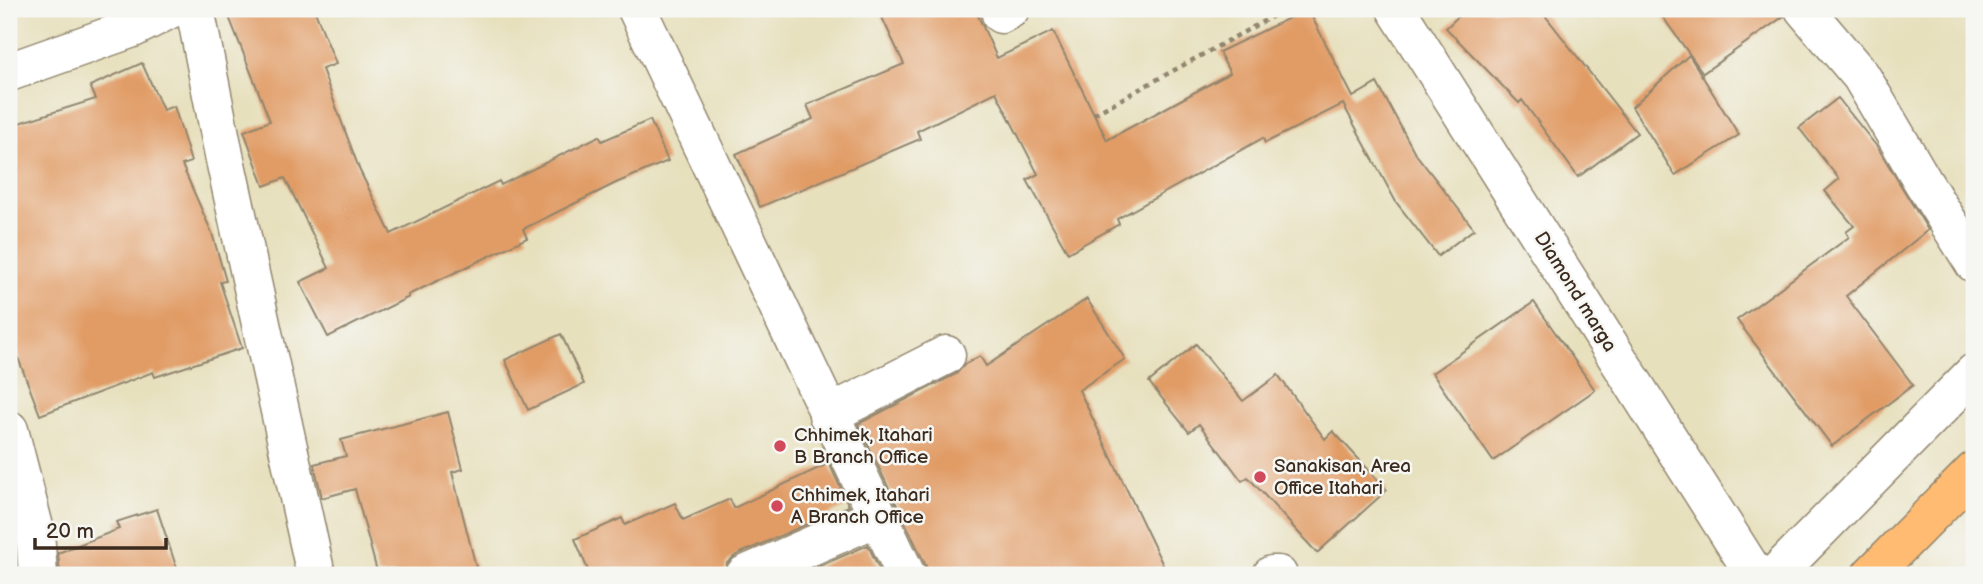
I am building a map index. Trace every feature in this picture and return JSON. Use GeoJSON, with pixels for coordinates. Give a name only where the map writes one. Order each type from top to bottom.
{"type":"FeatureCollection","features":[{"type":"Feature","properties":{"kind":"main road"},"geometry":{"type":"LineString","coordinates":[[1871,575],[1974,471]]}},
{"type":"Feature","properties":{"kind":"street"},"geometry":{"type":"LineString","coordinates":[[9,72],[133,28],[170,9]]}},
{"type":"Feature","properties":{"kind":"street"},"geometry":{"type":"LineString","coordinates":[[195,9],[224,155],[316,575]]}},
{"type":"Feature","properties":{"kind":"street"},"geometry":{"type":"LineString","coordinates":[[637,9],[906,575]]}},
{"type":"Feature","properties":{"kind":"street","name":"Diamond marga"},"geometry":{"type":"LineString","coordinates":[[1396,9],[1755,575]]}},
{"type":"Feature","properties":{"kind":"street"},"geometry":{"type":"LineString","coordinates":[[1804,9],[1861,76],[1974,262]]}},
{"type":"Feature","properties":{"kind":"street"},"geometry":{"type":"LineString","coordinates":[[828,415],[946,355]]}},
{"type":"Feature","properties":{"kind":"street"},"geometry":{"type":"LineString","coordinates":[[1775,575],[1974,373]]}},
{"type":"Feature","properties":{"kind":"street"},"geometry":{"type":"LineString","coordinates":[[9,430],[35,531],[38,575]]}},
{"type":"Feature","properties":{"kind":"street"},"geometry":{"type":"LineString","coordinates":[[745,575],[877,517]]}},
{"type":"Feature","properties":{"kind":"street"},"geometry":{"type":"LineString","coordinates":[[1272,575],[1278,575]]}},
{"type":"Feature","properties":{"kind":"path"},"geometry":{"type":"LineString","coordinates":[[1094,114],[1286,9]]}},
{"type":"Feature","properties":{"kind":"building"},"geometry":{"type":"Polygon","coordinates":[[[226,9],[314,9],[336,64],[322,69],[360,171],[391,234],[499,181],[501,185],[599,136],[602,141],[650,120],[668,161],[616,183],[523,229],[527,238],[328,337],[300,282],[329,268],[285,178],[264,186],[244,131],[270,121],[226,9]]]}},
{"type":"Feature","properties":{"kind":"building"},"geometry":{"type":"Polygon","coordinates":[[[878,9],[975,9],[997,58],[1053,31],[1107,140],[1230,73],[1219,52],[1308,9],[1353,97],[1377,83],[1415,153],[1474,229],[1438,256],[1396,202],[1343,104],[1265,143],[1263,138],[1117,219],[1119,224],[1068,253],[1027,180],[1038,174],[996,92],[917,131],[920,139],[760,207],[736,154],[813,119],[807,105],[904,64],[878,9]]]}},
{"type":"Feature","properties":{"kind":"building"},"geometry":{"type":"Polygon","coordinates":[[[1466,9],[1540,9],[1637,133],[1578,177],[1522,100],[1519,103],[1446,28],[1466,9]]]}},
{"type":"Feature","properties":{"kind":"building"},"geometry":{"type":"Polygon","coordinates":[[[1657,9],[1783,9],[1784,16],[1703,73],[1657,9]]]}},
{"type":"Feature","properties":{"kind":"building"},"geometry":{"type":"Polygon","coordinates":[[[1689,55],[1739,135],[1675,175],[1632,107],[1689,55]]]}},
{"type":"Feature","properties":{"kind":"building"},"geometry":{"type":"Polygon","coordinates":[[[142,63],[163,110],[174,106],[191,162],[182,165],[212,233],[226,281],[220,282],[242,348],[155,377],[153,372],[40,415],[9,334],[9,126],[96,99],[90,86],[142,63]]]}},
{"type":"Feature","properties":{"kind":"building"},"geometry":{"type":"Polygon","coordinates":[[[1838,98],[1878,148],[1928,230],[1846,296],[1913,385],[1832,446],[1737,320],[1849,237],[1846,232],[1854,226],[1825,191],[1839,179],[1799,128],[1838,98]]]}},
{"type":"Feature","properties":{"kind":"building"},"geometry":{"type":"Polygon","coordinates":[[[1087,299],[1125,359],[1079,390],[1163,565],[1141,575],[928,575],[858,424],[956,374],[965,364],[980,356],[986,366],[1087,299]]]}},
{"type":"Feature","properties":{"kind":"building"},"geometry":{"type":"Polygon","coordinates":[[[1534,302],[1595,390],[1493,461],[1432,373],[1534,302]]]}},
{"type":"Feature","properties":{"kind":"building"},"geometry":{"type":"Polygon","coordinates":[[[561,334],[584,384],[528,410],[505,360],[561,334]]]}},
{"type":"Feature","properties":{"kind":"building"},"geometry":{"type":"Polygon","coordinates":[[[1196,344],[1243,401],[1278,375],[1325,439],[1333,431],[1387,490],[1317,553],[1248,477],[1242,481],[1199,424],[1189,432],[1149,382],[1196,344]]]}},
{"type":"Feature","properties":{"kind":"building"},"geometry":{"type":"Polygon","coordinates":[[[448,412],[463,469],[452,472],[478,575],[378,575],[355,489],[322,498],[314,464],[346,456],[341,440],[448,412]]]}},
{"type":"Feature","properties":{"kind":"building"},"geometry":{"type":"Polygon","coordinates":[[[829,463],[849,506],[736,555],[727,563],[724,575],[590,575],[575,539],[622,518],[625,525],[675,503],[683,520],[730,499],[734,508],[829,463]]]}},
{"type":"Feature","properties":{"kind":"building"},"geometry":{"type":"Polygon","coordinates":[[[157,509],[179,575],[60,575],[58,553],[119,529],[116,522],[157,509]]]}},
{"type":"Feature","properties":{"kind":"building"},"geometry":{"type":"Polygon","coordinates":[[[868,545],[882,575],[799,575],[868,545]]]}},
{"type":"Feature","properties":{"kind":"place","name":"Chhimek, Itahari B Branch Office"},"geometry":{"type":"Point","coordinates":[780,446]}},
{"type":"Feature","properties":{"kind":"place","name":"Sanakisan, Area Office Itahari"},"geometry":{"type":"Point","coordinates":[1260,477]}},
{"type":"Feature","properties":{"kind":"place","name":"Chhimek, Itahari A Branch Office"},"geometry":{"type":"Point","coordinates":[777,506]}}]}
